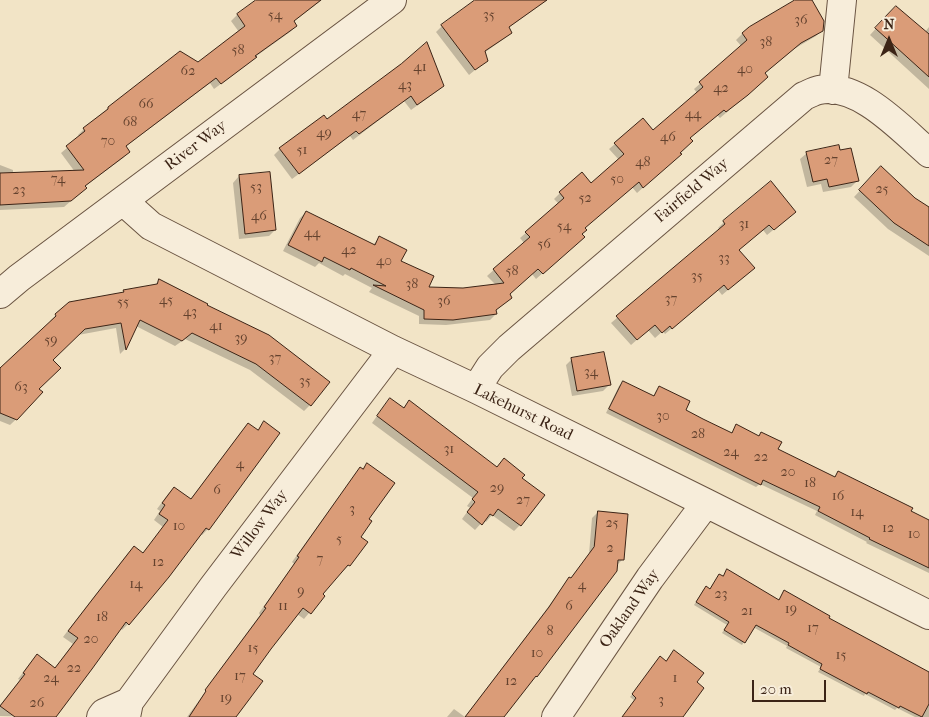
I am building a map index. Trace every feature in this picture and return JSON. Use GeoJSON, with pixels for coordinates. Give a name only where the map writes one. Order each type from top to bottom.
{"type":"FeatureCollection","features":[{"type":"Feature","properties":{"kind":"street","name":"River Way"},"geometry":{"type":"LineString","coordinates":[[6,279],[123,201],[392,0]]}},
{"type":"Feature","properties":{"kind":"street"},"geometry":{"type":"LineString","coordinates":[[834,90],[842,0]]}},
{"type":"Feature","properties":{"kind":"street","name":"Fairfield Way"},"geometry":{"type":"LineString","coordinates":[[476,390],[490,367],[509,348],[804,96],[819,90],[834,90],[853,94],[873,105],[929,153]]}},
{"type":"Feature","properties":{"kind":"street","name":"Lakehurst Road"},"geometry":{"type":"LineString","coordinates":[[123,201],[150,226],[393,350],[706,503],[929,615]]}},
{"type":"Feature","properties":{"kind":"street","name":"Willow Way"},"geometry":{"type":"LineString","coordinates":[[101,717],[104,713],[128,710],[213,587],[393,350]]}},
{"type":"Feature","properties":{"kind":"street","name":"Oakland Way"},"geometry":{"type":"LineString","coordinates":[[556,717],[650,578],[706,503]]}},
{"type":"Feature","properties":{"kind":"building"},"geometry":{"type":"Polygon","coordinates":[[[256,0],[321,0],[294,21],[297,26],[255,56],[257,57],[221,84],[216,78],[126,146],[130,152],[85,186],[87,188],[71,201],[0,205],[0,173],[84,170],[66,146],[85,131],[83,128],[180,51],[198,62],[245,26],[237,14],[256,0]]]}},
{"type":"Feature","properties":{"kind":"building"},"geometry":{"type":"Polygon","coordinates":[[[475,0],[547,0],[509,27],[512,33],[485,51],[488,61],[475,70],[441,25],[475,0]]]}},
{"type":"Feature","properties":{"kind":"building"},"geometry":{"type":"Polygon","coordinates":[[[795,0],[812,0],[824,21],[823,31],[801,43],[765,73],[768,77],[748,95],[726,112],[724,110],[690,138],[693,141],[680,153],[682,154],[643,188],[639,182],[585,228],[587,230],[582,234],[585,237],[543,274],[538,269],[510,294],[512,298],[496,310],[497,314],[453,320],[424,319],[424,310],[373,285],[386,286],[351,268],[350,270],[324,257],[322,262],[288,245],[306,211],[375,245],[379,236],[407,250],[401,261],[434,276],[429,287],[463,288],[504,283],[493,269],[530,237],[525,232],[564,198],[559,192],[582,172],[591,183],[624,154],[614,143],[643,118],[653,130],[703,87],[699,82],[747,40],[742,33],[795,0]]]}},
{"type":"Feature","properties":{"kind":"building"},"geometry":{"type":"Polygon","coordinates":[[[896,6],[929,34],[929,77],[875,28],[896,6]]]}},
{"type":"Feature","properties":{"kind":"building"},"geometry":{"type":"Polygon","coordinates":[[[427,42],[444,86],[417,105],[411,96],[359,134],[356,131],[299,174],[279,148],[324,115],[327,119],[401,64],[427,42]]]}},
{"type":"Feature","properties":{"kind":"building"},"geometry":{"type":"Polygon","coordinates":[[[839,145],[840,150],[851,148],[859,181],[829,187],[827,179],[813,182],[806,152],[839,145]]]}},
{"type":"Feature","properties":{"kind":"building"},"geometry":{"type":"Polygon","coordinates":[[[881,166],[915,198],[929,207],[929,246],[894,223],[859,190],[881,166]]]}},
{"type":"Feature","properties":{"kind":"building"},"geometry":{"type":"Polygon","coordinates":[[[270,172],[276,230],[245,234],[239,175],[270,172]]]}},
{"type":"Feature","properties":{"kind":"building"},"geometry":{"type":"Polygon","coordinates":[[[771,181],[796,212],[774,230],[769,225],[739,250],[755,268],[728,290],[724,285],[672,329],[670,326],[662,333],[655,325],[637,340],[616,316],[725,224],[723,221],[771,181]]]}},
{"type":"Feature","properties":{"kind":"building"},"geometry":{"type":"Polygon","coordinates":[[[159,279],[269,335],[330,382],[311,406],[256,364],[192,333],[182,341],[140,320],[126,350],[121,323],[85,329],[53,360],[61,368],[39,389],[43,392],[17,420],[0,413],[0,368],[69,302],[157,284],[159,279]]]}},
{"type":"Feature","properties":{"kind":"building"},"geometry":{"type":"Polygon","coordinates":[[[604,352],[611,385],[577,391],[571,358],[604,352]]]}},
{"type":"Feature","properties":{"kind":"building"},"geometry":{"type":"Polygon","coordinates":[[[623,381],[654,396],[659,386],[690,401],[686,410],[732,433],[736,424],[759,436],[761,432],[782,442],[778,449],[835,477],[838,471],[913,508],[911,511],[929,520],[929,568],[869,539],[818,511],[820,507],[763,480],[761,485],[609,409],[623,381]]]}},
{"type":"Feature","properties":{"kind":"building"},"geometry":{"type":"Polygon","coordinates":[[[390,398],[404,408],[409,400],[497,467],[504,458],[525,475],[522,478],[545,495],[521,526],[498,509],[493,516],[490,514],[482,525],[467,512],[475,502],[472,499],[478,492],[377,416],[390,398]]]}},
{"type":"Feature","properties":{"kind":"building"},"geometry":{"type":"Polygon","coordinates":[[[264,421],[280,433],[209,530],[206,528],[129,625],[126,622],[56,717],[15,717],[0,706],[25,674],[23,673],[37,654],[55,668],[78,638],[68,631],[134,546],[143,553],[168,520],[159,514],[165,505],[162,503],[174,487],[191,499],[248,423],[258,430],[264,421]]]}},
{"type":"Feature","properties":{"kind":"building"},"geometry":{"type":"Polygon","coordinates":[[[367,463],[395,483],[369,519],[372,521],[361,537],[368,542],[350,566],[348,565],[323,594],[325,596],[311,614],[303,608],[271,649],[253,674],[263,681],[236,717],[189,717],[205,690],[266,608],[264,607],[299,557],[297,556],[360,467],[363,469],[367,463]]]}},
{"type":"Feature","properties":{"kind":"building"},"geometry":{"type":"Polygon","coordinates":[[[598,511],[628,514],[624,560],[618,560],[617,571],[537,677],[504,717],[465,717],[549,607],[569,577],[571,578],[594,547],[598,511]]]}},
{"type":"Feature","properties":{"kind":"building"},"geometry":{"type":"Polygon","coordinates":[[[727,569],[779,600],[784,590],[830,616],[829,618],[929,672],[929,704],[922,717],[868,692],[867,694],[820,669],[822,664],[756,625],[745,643],[724,630],[729,622],[696,602],[706,586],[710,589],[719,574],[723,576],[727,569]]]}},
{"type":"Feature","properties":{"kind":"building"},"geometry":{"type":"Polygon","coordinates":[[[674,650],[704,673],[697,682],[704,688],[683,717],[622,717],[636,698],[632,694],[660,656],[666,661],[674,650]]]}}]}
